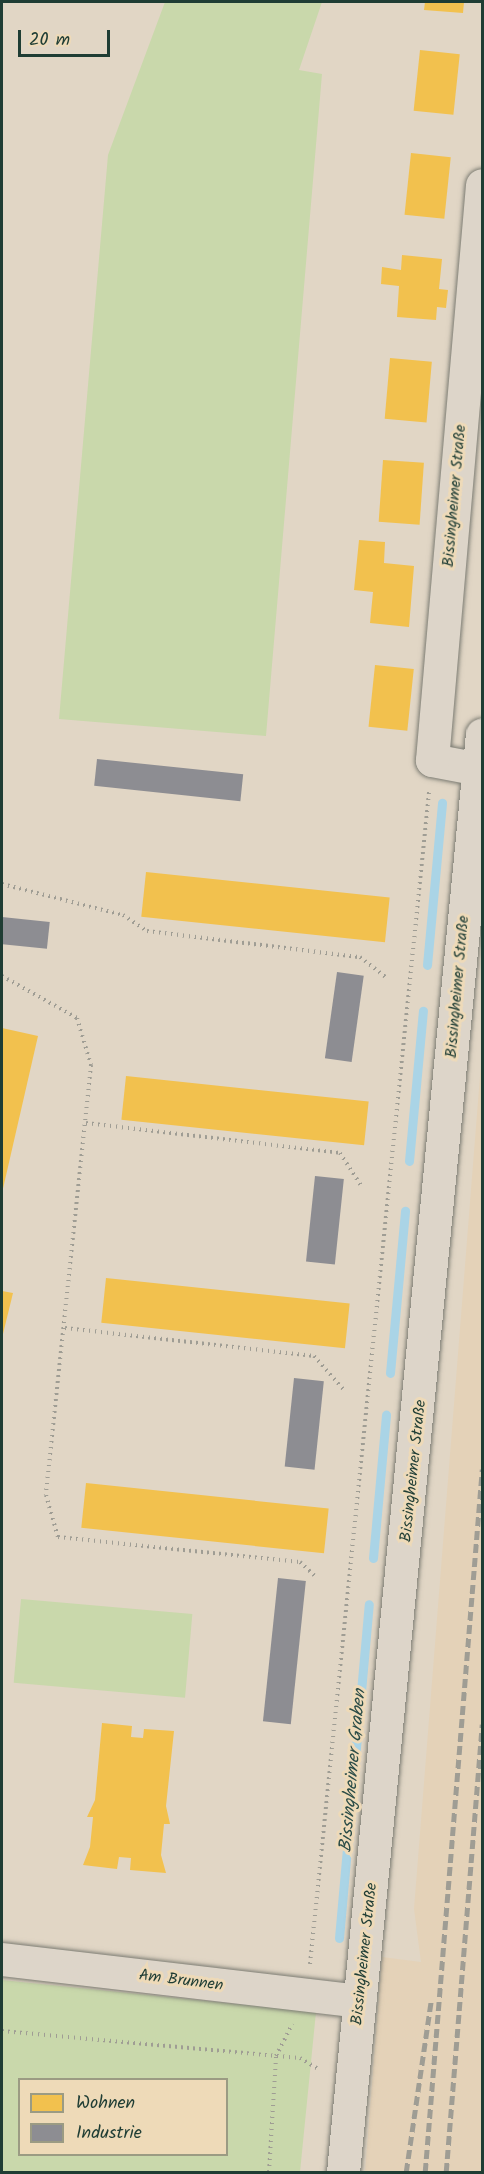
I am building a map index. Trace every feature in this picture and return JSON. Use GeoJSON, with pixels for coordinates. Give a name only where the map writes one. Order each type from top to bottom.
{"type":"FeatureCollection","features":[{"type":"Feature","properties":{"kind":"street","name":"Bissingheimer Straße"},"geometry":{"type":"LineString","coordinates":[[432,760],[483,185]]}},
{"type":"Feature","properties":{"kind":"street","name":"Bissingheimer Straße"},"geometry":{"type":"LineString","coordinates":[[343,2172],[483,735]]}},
{"type":"Feature","properties":{"kind":"street"},"geometry":{"type":"LineString","coordinates":[[432,760],[479,769]]}},
{"type":"Feature","properties":{"kind":"street","name":"Am Brunnen"},"geometry":{"type":"LineString","coordinates":[[2,1959],[360,2001]]}},
{"type":"Feature","properties":{"kind":"path"},"geometry":{"type":"LineString","coordinates":[[269,2172],[276,2056],[306,1996],[351,1598],[432,760]]}},
{"type":"Feature","properties":{"kind":"path"},"geometry":{"type":"LineString","coordinates":[[2,884],[123,915],[147,931],[360,957],[386,977]]}},
{"type":"Feature","properties":{"kind":"path"},"geometry":{"type":"LineString","coordinates":[[2,976],[77,1018],[91,1065],[46,1495],[58,1537],[300,1562],[317,1578]]}},
{"type":"Feature","properties":{"kind":"path"},"geometry":{"type":"LineString","coordinates":[[86,1123],[340,1153],[362,1187]]}},
{"type":"Feature","properties":{"kind":"path"},"geometry":{"type":"LineString","coordinates":[[65,1328],[314,1356],[344,1390]]}},
{"type":"Feature","properties":{"kind":"path"},"geometry":{"type":"LineString","coordinates":[[2,2031],[276,2056],[353,2075]]}},
{"type":"Feature","properties":{"kind":"shaded area"},"geometry":{"type":"Polygon","coordinates":[[[482,1051],[482,2172],[365,2172],[382,1957],[421,1962],[414,1909],[482,1051]]]}},
{"type":"Feature","properties":{"kind":"green space"},"geometry":{"type":"Polygon","coordinates":[[[165,2],[322,2],[299,70],[322,74],[266,736],[59,719],[108,155],[165,2]]]}},
{"type":"Feature","properties":{"kind":"green space"},"geometry":{"type":"Polygon","coordinates":[[[21,1599],[192,1614],[185,1698],[14,1683],[21,1599]]]}},
{"type":"Feature","properties":{"kind":"green space"},"geometry":{"type":"Polygon","coordinates":[[[2,1980],[316,2012],[300,2172],[2,2172],[2,1980]]]}},
{"type":"Feature","properties":{"kind":"building: Wohnen"},"geometry":{"type":"Polygon","coordinates":[[[425,2],[464,2],[463,13],[424,10],[425,2]]]}},
{"type":"Feature","properties":{"kind":"building: Wohnen"},"geometry":{"type":"Polygon","coordinates":[[[420,50],[460,54],[453,115],[414,111],[420,50]]]}},
{"type":"Feature","properties":{"kind":"building: Wohnen"},"geometry":{"type":"Polygon","coordinates":[[[411,153],[451,157],[444,219],[405,215],[411,153]]]}},
{"type":"Feature","properties":{"kind":"building: Wohnen"},"geometry":{"type":"Polygon","coordinates":[[[402,255],[442,259],[439,289],[448,290],[446,308],[437,307],[436,320],[397,317],[399,286],[381,284],[382,267],[401,270],[402,255]]]}},
{"type":"Feature","properties":{"kind":"building: Wohnen"},"geometry":{"type":"Polygon","coordinates":[[[390,358],[432,362],[427,422],[385,419],[390,358]]]}},
{"type":"Feature","properties":{"kind":"building: Wohnen"},"geometry":{"type":"Polygon","coordinates":[[[383,460],[424,463],[420,525],[379,522],[383,460]]]}},
{"type":"Feature","properties":{"kind":"building: Wohnen"},"geometry":{"type":"Polygon","coordinates":[[[359,540],[385,542],[384,563],[414,566],[409,627],[370,623],[373,592],[354,590],[359,540]]]}},
{"type":"Feature","properties":{"kind":"building: Wohnen"},"geometry":{"type":"Polygon","coordinates":[[[375,665],[414,669],[407,731],[369,727],[375,665]]]}},
{"type":"Feature","properties":{"kind":"building: Wohnen"},"geometry":{"type":"Polygon","coordinates":[[[146,872],[390,898],[385,942],[141,917],[146,872]]]}},
{"type":"Feature","properties":{"kind":"building: Wohnen"},"geometry":{"type":"Polygon","coordinates":[[[2,1028],[38,1036],[2,1193],[2,1028]]]}},
{"type":"Feature","properties":{"kind":"building: Wohnen"},"geometry":{"type":"Polygon","coordinates":[[[126,1076],[369,1102],[364,1145],[121,1120],[126,1076]]]}},
{"type":"Feature","properties":{"kind":"building: Wohnen"},"geometry":{"type":"Polygon","coordinates":[[[106,1278],[350,1304],[345,1348],[101,1323],[106,1278]]]}},
{"type":"Feature","properties":{"kind":"building: Wohnen"},"geometry":{"type":"Polygon","coordinates":[[[2,1291],[13,1293],[2,1338],[2,1291]]]}},
{"type":"Feature","properties":{"kind":"building: Wohnen"},"geometry":{"type":"Polygon","coordinates":[[[86,1483],[329,1509],[324,1553],[81,1528],[86,1483]]]}},
{"type":"Feature","properties":{"kind":"building: Wohnen"},"geometry":{"type":"Polygon","coordinates":[[[102,1723],[132,1726],[131,1737],[143,1738],[144,1729],[174,1731],[166,1806],[170,1824],[164,1824],[161,1855],[166,1873],[130,1870],[131,1858],[119,1857],[117,1869],[83,1865],[90,1847],[93,1817],[87,1817],[95,1800],[102,1723]]]}},
{"type":"Feature","properties":{"kind":"building: Industrie"},"geometry":{"type":"Polygon","coordinates":[[[97,759],[243,774],[240,801],[94,786],[97,759]]]}},
{"type":"Feature","properties":{"kind":"building: Industrie"},"geometry":{"type":"Polygon","coordinates":[[[2,917],[50,922],[47,949],[2,944],[2,917]]]}},
{"type":"Feature","properties":{"kind":"building: Industrie"},"geometry":{"type":"Polygon","coordinates":[[[337,972],[364,976],[352,1062],[325,1058],[337,972]]]}},
{"type":"Feature","properties":{"kind":"building: Industrie"},"geometry":{"type":"Polygon","coordinates":[[[315,1176],[344,1179],[335,1265],[306,1262],[315,1176]]]}},
{"type":"Feature","properties":{"kind":"building: Industrie"},"geometry":{"type":"Polygon","coordinates":[[[294,1378],[324,1381],[315,1470],[285,1467],[294,1378]]]}},
{"type":"Feature","properties":{"kind":"building: Industrie"},"geometry":{"type":"Polygon","coordinates":[[[278,1578],[306,1581],[291,1724],[263,1721],[278,1578]]]}},
{"type":"Feature","properties":{"kind":"waterway","name":"Bissingheimer Graben"},"geometry":{"type":"LineString","coordinates":[[427,965],[442,803]]}},
{"type":"Feature","properties":{"kind":"waterway","name":"Bissingheimer Graben"},"geometry":{"type":"LineString","coordinates":[[409,1161],[423,1011]]}},
{"type":"Feature","properties":{"kind":"waterway","name":"Bissingheimer Graben"},"geometry":{"type":"LineString","coordinates":[[390,1373],[405,1211]]}},
{"type":"Feature","properties":{"kind":"waterway","name":"Bissingheimer Graben"},"geometry":{"type":"LineString","coordinates":[[373,1558],[386,1415]]}},
{"type":"Feature","properties":{"kind":"waterway","name":"Bissingheimer Graben"},"geometry":{"type":"LineString","coordinates":[[339,1938],[369,1604]]}},
{"type":"Feature","properties":{"kind":"railway"},"geometry":{"type":"LineString","coordinates":[[425,2172],[482,1469]]}},
{"type":"Feature","properties":{"kind":"railway"},"geometry":{"type":"LineString","coordinates":[[446,2172],[482,1724]]}},
{"type":"Feature","properties":{"kind":"railway"},"geometry":{"type":"LineString","coordinates":[[406,2172],[431,2001]]}}]}
